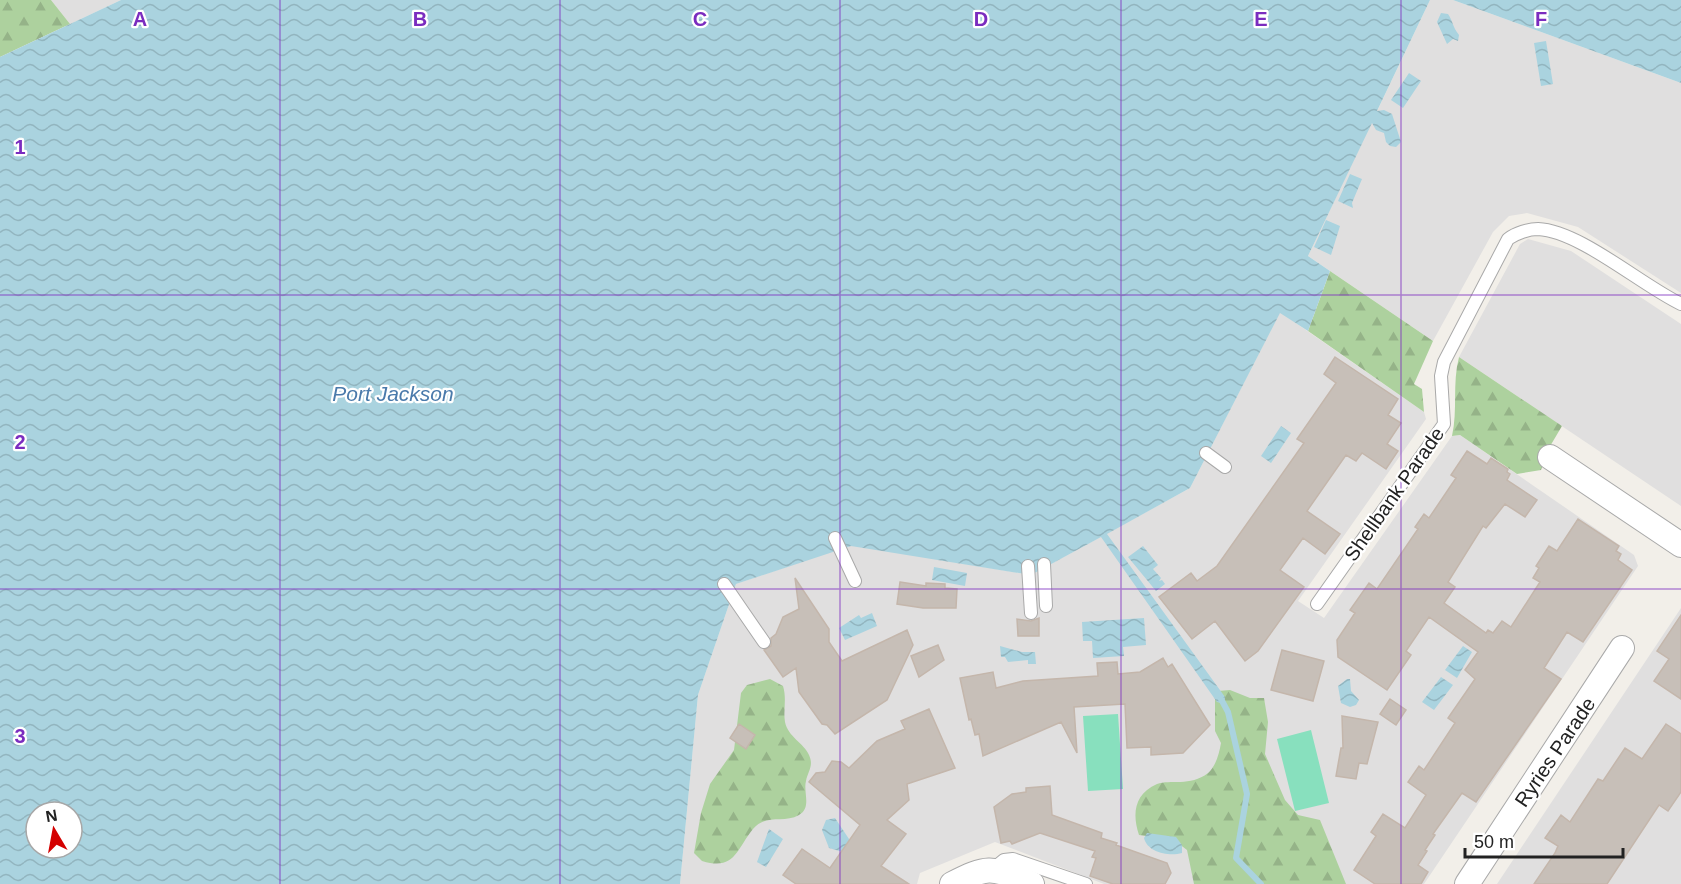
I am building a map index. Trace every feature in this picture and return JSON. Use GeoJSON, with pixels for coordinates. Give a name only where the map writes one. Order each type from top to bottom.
{"type":"FeatureCollection","features":[{"type":"Feature","properties":{"kind":"street"},"geometry":{"type":"LineString","coordinates":[[1550,457],[1681,545]]}},
{"type":"Feature","properties":{"kind":"street","name":"Ryries Parade"},"geometry":{"type":"LineString","coordinates":[[1467,884],[1622,648]]}},
{"type":"Feature","properties":{"kind":"street"},"geometry":{"type":"LineString","coordinates":[[952,884],[971,874],[993,869],[1032,884]]}},
{"type":"Feature","properties":{"kind":"lane","name":"Shellbank Parade"},"geometry":{"type":"LineString","coordinates":[[1317,604],[1444,424],[1442,376],[1446,355],[1508,239],[1515,234],[1537,229],[1552,231],[1585,245],[1658,293],[1681,304]]}},
{"type":"Feature","properties":{"kind":"lane"},"geometry":{"type":"LineString","coordinates":[[1206,453],[1225,466]]}},
{"type":"Feature","properties":{"kind":"lane"},"geometry":{"type":"LineString","coordinates":[[835,538],[855,581]]}},
{"type":"Feature","properties":{"kind":"lane"},"geometry":{"type":"LineString","coordinates":[[1044,564],[1046,606]]}},
{"type":"Feature","properties":{"kind":"lane"},"geometry":{"type":"LineString","coordinates":[[1028,566],[1031,613]]}},
{"type":"Feature","properties":{"kind":"lane"},"geometry":{"type":"LineString","coordinates":[[724,584],[764,642]]}},
{"type":"Feature","properties":{"kind":"lane"},"geometry":{"type":"LineString","coordinates":[[993,869],[1004,860],[1012,859],[1086,884]]}},
{"type":"Feature","properties":{"kind":"shaded area"},"geometry":{"type":"Polygon","coordinates":[[[51,0],[121,0],[70,24],[51,0]]]}},
{"type":"Feature","properties":{"kind":"shaded area"},"geometry":{"type":"Polygon","coordinates":[[[1430,0],[1453,0],[1681,83],[1681,293],[1578,227],[1527,213],[1509,216],[1493,232],[1433,341],[1308,256],[1430,0]]]}},
{"type":"Feature","properties":{"kind":"shaded area"},"geometry":{"type":"Polygon","coordinates":[[[1528,239],[1571,251],[1681,324],[1681,506],[1459,357],[1520,244],[1528,239]]]}},
{"type":"Feature","properties":{"kind":"shaded area"},"geometry":{"type":"Polygon","coordinates":[[[1280,312],[1424,412],[1426,419],[1298,601],[1324,618],[1452,436],[1460,435],[1634,555],[1638,566],[1424,884],[1104,884],[995,842],[920,873],[917,884],[680,884],[698,695],[736,584],[851,545],[1031,575],[1190,488],[1280,312]]]}},
{"type":"Feature","properties":{"kind":"shaded area"},"geometry":{"type":"Polygon","coordinates":[[[1681,608],[1681,884],[1497,884],[1681,608]]]}},
{"type":"Feature","properties":{"kind":"green space"},"geometry":{"type":"Polygon","coordinates":[[[0,0],[51,0],[70,24],[0,57],[0,0]]]}},
{"type":"Feature","properties":{"kind":"green space"},"geometry":{"type":"Polygon","coordinates":[[[1330,271],[1433,341],[1414,384],[1422,389],[1424,412],[1308,331],[1330,271]]]}},
{"type":"Feature","properties":{"kind":"green space"},"geometry":{"type":"Polygon","coordinates":[[[1459,357],[1562,426],[1549,448],[1541,470],[1517,474],[1460,435],[1452,436],[1459,357]]]}},
{"type":"Feature","properties":{"kind":"green space"},"geometry":{"type":"Polygon","coordinates":[[[770,679],[783,686],[785,722],[793,736],[807,751],[810,759],[811,765],[805,785],[805,808],[793,818],[769,820],[758,824],[734,857],[728,861],[713,863],[702,861],[694,853],[701,813],[710,784],[734,750],[741,693],[747,685],[770,679]]]}},
{"type":"Feature","properties":{"kind":"green space"},"geometry":{"type":"Polygon","coordinates":[[[1230,690],[1250,698],[1264,698],[1268,722],[1265,754],[1285,800],[1298,815],[1320,820],[1346,884],[1194,884],[1187,850],[1174,840],[1139,835],[1136,820],[1137,805],[1139,799],[1149,788],[1162,783],[1194,780],[1208,773],[1213,767],[1221,743],[1215,731],[1215,694],[1218,691],[1230,690]]]}},
{"type":"Feature","properties":{"kind":"green space"},"geometry":{"type":"Polygon","coordinates":[[[1118,714],[1123,789],[1088,791],[1083,716],[1118,714]]]}},
{"type":"Feature","properties":{"kind":"green space"},"geometry":{"type":"Polygon","coordinates":[[[1311,730],[1329,803],[1295,811],[1277,739],[1311,730]]]}},
{"type":"Feature","properties":{"kind":"water","name":"Port Jackson"},"geometry":{"type":"Polygon","coordinates":[[[121,0],[1430,0],[1377,111],[1384,110],[1392,114],[1401,142],[1396,147],[1390,146],[1386,142],[1384,133],[1376,130],[1372,123],[1308,256],[1330,271],[1308,331],[1280,313],[1190,488],[1107,534],[1225,697],[1224,704],[1217,702],[1101,537],[1031,575],[851,546],[736,584],[698,695],[680,884],[0,884],[0,57],[121,0]]]}},
{"type":"Feature","properties":{"kind":"water"},"geometry":{"type":"Polygon","coordinates":[[[1453,0],[1681,0],[1681,83],[1453,0]]]}},
{"type":"Feature","properties":{"kind":"water"},"geometry":{"type":"Polygon","coordinates":[[[1441,13],[1448,14],[1450,17],[1459,35],[1458,41],[1453,39],[1447,44],[1437,22],[1441,13]]]}},
{"type":"Feature","properties":{"kind":"water"},"geometry":{"type":"Polygon","coordinates":[[[1546,41],[1553,84],[1541,86],[1534,43],[1546,41]]]}},
{"type":"Feature","properties":{"kind":"water"},"geometry":{"type":"Polygon","coordinates":[[[1409,73],[1421,81],[1403,108],[1391,100],[1409,73]]]}},
{"type":"Feature","properties":{"kind":"water"},"geometry":{"type":"Polygon","coordinates":[[[1350,174],[1362,179],[1352,203],[1353,208],[1338,201],[1350,174]]]}},
{"type":"Feature","properties":{"kind":"water"},"geometry":{"type":"Polygon","coordinates":[[[1326,220],[1340,226],[1331,255],[1314,247],[1326,220]]]}},
{"type":"Feature","properties":{"kind":"water"},"geometry":{"type":"Polygon","coordinates":[[[1281,426],[1291,433],[1271,463],[1261,456],[1281,426]]]}},
{"type":"Feature","properties":{"kind":"water"},"geometry":{"type":"Polygon","coordinates":[[[1143,546],[1158,565],[1153,569],[1161,578],[1159,581],[1162,580],[1165,584],[1156,591],[1128,557],[1143,546]]]}},
{"type":"Feature","properties":{"kind":"water"},"geometry":{"type":"Polygon","coordinates":[[[934,567],[967,573],[965,586],[932,580],[934,567]]]}},
{"type":"Feature","properties":{"kind":"water"},"geometry":{"type":"Polygon","coordinates":[[[872,613],[877,626],[845,640],[839,628],[859,615],[861,618],[872,613]]]}},
{"type":"Feature","properties":{"kind":"water"},"geometry":{"type":"Polygon","coordinates":[[[1144,618],[1146,645],[1123,647],[1124,656],[1093,658],[1092,641],[1083,641],[1082,622],[1144,618]]]}},
{"type":"Feature","properties":{"kind":"water"},"geometry":{"type":"Polygon","coordinates":[[[1000,646],[1022,652],[1035,652],[1036,664],[1028,664],[1028,660],[1008,662],[1005,657],[1001,657],[1000,646]]]}},
{"type":"Feature","properties":{"kind":"water"},"geometry":{"type":"Polygon","coordinates":[[[1463,646],[1472,652],[1457,678],[1445,670],[1463,646]]]}},
{"type":"Feature","properties":{"kind":"water"},"geometry":{"type":"Polygon","coordinates":[[[1441,677],[1453,685],[1434,710],[1422,702],[1441,677]]]}},
{"type":"Feature","properties":{"kind":"water"},"geometry":{"type":"Polygon","coordinates":[[[1350,679],[1351,691],[1359,700],[1356,705],[1350,707],[1341,703],[1338,686],[1350,679]]]}},
{"type":"Feature","properties":{"kind":"water"},"geometry":{"type":"Polygon","coordinates":[[[835,818],[850,843],[843,852],[829,848],[822,830],[826,820],[835,818]]]}},
{"type":"Feature","properties":{"kind":"water"},"geometry":{"type":"Polygon","coordinates":[[[769,829],[783,839],[766,867],[757,862],[769,829]]]}},
{"type":"Feature","properties":{"kind":"water"},"geometry":{"type":"Polygon","coordinates":[[[1147,833],[1176,837],[1182,845],[1182,853],[1165,854],[1154,850],[1146,843],[1144,838],[1147,833]]]}},
{"type":"Feature","properties":{"kind":"building"},"geometry":{"type":"Polygon","coordinates":[[[1335,357],[1398,399],[1388,415],[1401,423],[1387,444],[1398,451],[1386,469],[1362,453],[1356,461],[1346,455],[1307,511],[1340,534],[1325,554],[1303,538],[1280,570],[1304,587],[1258,651],[1245,661],[1215,621],[1192,639],[1159,597],[1191,573],[1197,581],[1217,566],[1304,443],[1297,439],[1336,383],[1324,374],[1335,357]]]}},
{"type":"Feature","properties":{"kind":"building"},"geometry":{"type":"Polygon","coordinates":[[[1467,451],[1487,464],[1491,458],[1508,469],[1507,472],[1510,474],[1507,480],[1537,500],[1525,517],[1505,504],[1486,528],[1483,526],[1448,582],[1455,587],[1444,603],[1486,633],[1488,630],[1493,633],[1502,621],[1511,627],[1540,582],[1533,578],[1539,568],[1536,566],[1549,546],[1557,551],[1578,519],[1619,546],[1616,551],[1621,554],[1618,560],[1632,570],[1583,642],[1567,632],[1544,668],[1561,679],[1476,802],[1462,793],[1433,834],[1435,835],[1418,865],[1428,872],[1421,884],[1375,884],[1354,870],[1376,836],[1371,832],[1383,814],[1405,828],[1426,795],[1408,782],[1419,766],[1424,770],[1455,723],[1448,718],[1475,679],[1465,670],[1478,652],[1429,617],[1406,651],[1411,655],[1387,690],[1338,657],[1337,640],[1355,613],[1350,610],[1369,583],[1377,589],[1418,529],[1415,527],[1424,514],[1429,518],[1456,478],[1451,475],[1467,451]]]}},
{"type":"Feature","properties":{"kind":"building"},"geometry":{"type":"Polygon","coordinates":[[[795,578],[829,629],[829,642],[842,661],[907,630],[913,645],[887,700],[835,734],[827,725],[822,724],[799,692],[796,668],[783,677],[764,650],[771,646],[771,638],[776,634],[783,617],[799,609],[795,578]]]}},
{"type":"Feature","properties":{"kind":"building"},"geometry":{"type":"Polygon","coordinates":[[[900,582],[926,586],[926,583],[945,584],[945,588],[957,589],[956,608],[923,608],[897,604],[900,582]]]}},
{"type":"Feature","properties":{"kind":"building"},"geometry":{"type":"Polygon","coordinates":[[[1681,615],[1681,699],[1654,681],[1669,659],[1657,651],[1681,615]]]}},
{"type":"Feature","properties":{"kind":"building"},"geometry":{"type":"Polygon","coordinates":[[[1039,618],[1039,636],[1018,636],[1017,619],[1031,621],[1039,618]]]}},
{"type":"Feature","properties":{"kind":"building"},"geometry":{"type":"Polygon","coordinates":[[[938,645],[944,660],[919,677],[911,656],[938,645]]]}},
{"type":"Feature","properties":{"kind":"building"},"geometry":{"type":"Polygon","coordinates":[[[1282,650],[1324,661],[1313,701],[1271,690],[1282,650]]]}},
{"type":"Feature","properties":{"kind":"building"},"geometry":{"type":"Polygon","coordinates":[[[1163,658],[1168,667],[1172,664],[1210,725],[1183,753],[1151,755],[1151,747],[1127,748],[1125,704],[1074,707],[1077,753],[1061,722],[983,756],[979,734],[975,735],[971,719],[969,720],[960,678],[993,672],[996,688],[1023,681],[1098,676],[1097,663],[1117,662],[1118,674],[1140,672],[1163,658]]]}},
{"type":"Feature","properties":{"kind":"building"},"geometry":{"type":"Polygon","coordinates":[[[1390,699],[1406,710],[1396,725],[1380,714],[1390,699]]]}},
{"type":"Feature","properties":{"kind":"building"},"geometry":{"type":"Polygon","coordinates":[[[929,709],[955,768],[907,784],[909,800],[887,820],[906,834],[881,866],[909,884],[796,884],[783,875],[802,849],[830,868],[860,825],[809,782],[816,773],[825,772],[832,761],[841,762],[849,768],[877,741],[905,729],[901,721],[929,709]]]}},
{"type":"Feature","properties":{"kind":"building"},"geometry":{"type":"Polygon","coordinates":[[[1342,716],[1378,722],[1367,764],[1359,763],[1356,779],[1336,776],[1341,748],[1343,748],[1342,716]]]}},
{"type":"Feature","properties":{"kind":"building"},"geometry":{"type":"Polygon","coordinates":[[[739,724],[755,735],[746,749],[730,738],[739,724]]]}},
{"type":"Feature","properties":{"kind":"building"},"geometry":{"type":"Polygon","coordinates":[[[1666,724],[1681,734],[1681,792],[1668,811],[1659,805],[1607,884],[1534,884],[1558,846],[1545,838],[1561,815],[1570,822],[1598,779],[1603,781],[1625,748],[1642,759],[1666,724]]]}},
{"type":"Feature","properties":{"kind":"building"},"geometry":{"type":"Polygon","coordinates":[[[1050,786],[1052,815],[1102,833],[1101,838],[1117,843],[1116,845],[1167,863],[1171,873],[1165,884],[1113,884],[1090,876],[1096,858],[1092,857],[1095,851],[1040,833],[1012,844],[1010,841],[1001,843],[994,807],[1012,794],[1026,792],[1026,788],[1050,786]]]}},
{"type":"Feature","properties":{"kind":"waterway"},"geometry":{"type":"LineString","coordinates":[[1221,699],[1228,712],[1247,794],[1236,858],[1261,884]]}}]}
